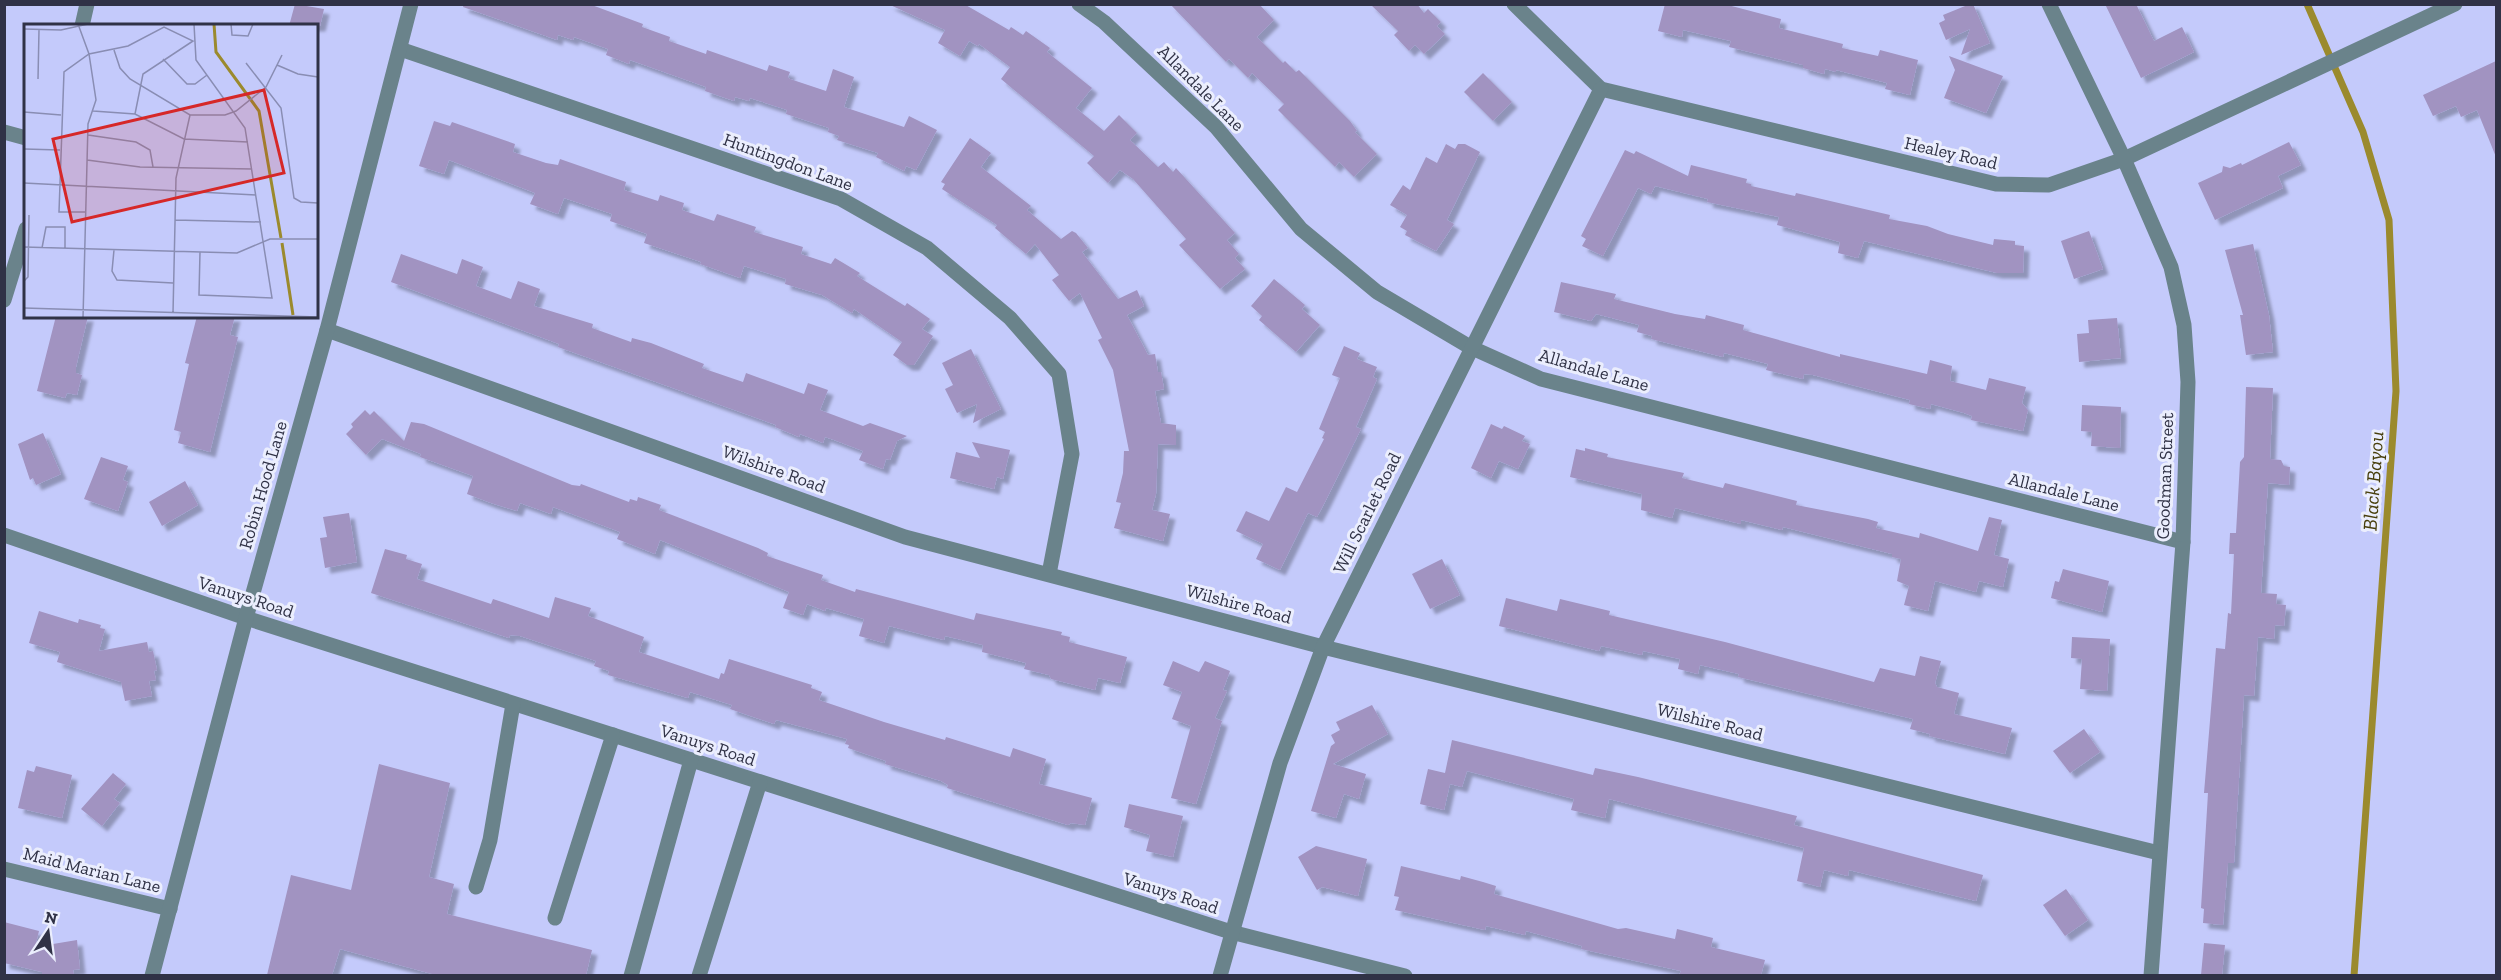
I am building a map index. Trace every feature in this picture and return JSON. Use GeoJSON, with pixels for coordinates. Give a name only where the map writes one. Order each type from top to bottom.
{"type":"FeatureCollection","features":[{"type":"Feature","properties":{"kind":"street"},"geometry":{"type":"LineString","coordinates":[[82,24],[87,4]]}},
{"type":"Feature","properties":{"kind":"street","name":"Robin Hood Lane"},"geometry":{"type":"LineString","coordinates":[[152,975],[246,618],[327,330],[411,4]]}},
{"type":"Feature","properties":{"kind":"street","name":"Allandale Lane"},"geometry":{"type":"LineString","coordinates":[[1079,4],[1104,22],[1216,127],[1301,229],[1377,292],[1470,347],[1541,379],[2183,542]]}},
{"type":"Feature","properties":{"kind":"street"},"geometry":{"type":"LineString","coordinates":[[1514,4],[1600,88]]}},
{"type":"Feature","properties":{"kind":"street","name":"Goodman Street"},"geometry":{"type":"LineString","coordinates":[[2049,4],[2124,159],[2170,267],[2184,325],[2188,382],[2183,542],[2151,975]]}},
{"type":"Feature","properties":{"kind":"street","name":"Healey Road"},"geometry":{"type":"LineString","coordinates":[[1600,88],[1996,184],[2049,185],[2124,159],[2455,4]]}},
{"type":"Feature","properties":{"kind":"street","name":"Huntingdon Lane"},"geometry":{"type":"LineString","coordinates":[[400,50],[841,199],[927,248],[1010,318],[1059,374],[1072,454],[1049,574]]}},
{"type":"Feature","properties":{"kind":"street","name":"Will Scarlet Road"},"geometry":{"type":"LineString","coordinates":[[1220,975],[1280,764],[1323,647],[1600,88]]}},
{"type":"Feature","properties":{"kind":"street"},"geometry":{"type":"LineString","coordinates":[[4,132],[24,137]]}},
{"type":"Feature","properties":{"kind":"street"},"geometry":{"type":"LineString","coordinates":[[4,300],[24,235]]}},
{"type":"Feature","properties":{"kind":"street","name":"Wilshire Road"},"geometry":{"type":"LineString","coordinates":[[327,330],[905,537],[1323,647],[2159,853]]}},
{"type":"Feature","properties":{"kind":"street","name":"Vanuys Road"},"geometry":{"type":"LineString","coordinates":[[4,535],[246,618],[1231,932],[1405,975]]}},
{"type":"Feature","properties":{"kind":"street"},"geometry":{"type":"LineString","coordinates":[[476,887],[490,840],[513,704]]}},
{"type":"Feature","properties":{"kind":"street"},"geometry":{"type":"LineString","coordinates":[[555,918],[613,735]]}},
{"type":"Feature","properties":{"kind":"street"},"geometry":{"type":"LineString","coordinates":[[631,975],[692,760]]}},
{"type":"Feature","properties":{"kind":"street"},"geometry":{"type":"LineString","coordinates":[[699,975],[760,782]]}},
{"type":"Feature","properties":{"kind":"street","name":"Maid Marian Lane"},"geometry":{"type":"LineString","coordinates":[[4,869],[170,909]]}},
{"type":"Feature","properties":{"kind":"building"},"geometry":{"type":"Polygon","coordinates":[[[295,4],[324,9],[320,26],[318,24],[290,24],[295,4]]]}},
{"type":"Feature","properties":{"kind":"building"},"geometry":{"type":"Polygon","coordinates":[[[464,4],[589,4],[643,24],[642,27],[670,37],[669,41],[706,54],[707,50],[767,71],[769,65],[790,72],[788,77],[790,79],[826,91],[833,69],[854,77],[844,107],[904,127],[909,116],[937,130],[916,170],[906,166],[904,171],[876,157],[878,153],[837,140],[839,136],[828,132],[829,128],[786,114],[787,110],[750,98],[749,101],[735,97],[734,101],[705,91],[706,87],[630,60],[629,64],[606,55],[608,49],[574,37],[573,40],[558,35],[557,40],[463,7],[464,4]]]}},
{"type":"Feature","properties":{"kind":"building"},"geometry":{"type":"Polygon","coordinates":[[[888,4],[964,4],[1009,30],[1011,27],[1023,35],[1026,31],[1050,48],[1047,52],[1092,88],[1076,108],[1104,131],[1119,115],[1137,133],[1130,140],[1158,167],[1164,162],[1173,172],[1176,168],[1235,233],[1227,240],[1239,254],[1235,258],[1245,269],[1220,289],[1179,245],[1186,239],[1133,179],[1120,170],[1108,183],[1087,163],[1094,156],[1001,79],[1010,67],[979,44],[978,46],[969,41],[960,56],[938,43],[945,30],[888,4]]]}},
{"type":"Feature","properties":{"kind":"building"},"geometry":{"type":"Polygon","coordinates":[[[1170,4],[1259,4],[1274,20],[1257,37],[1283,63],[1285,61],[1296,72],[1299,70],[1350,121],[1357,131],[1355,132],[1377,154],[1354,177],[1339,162],[1335,167],[1278,110],[1284,104],[1252,73],[1248,78],[1229,59],[1226,62],[1170,4]]]}},
{"type":"Feature","properties":{"kind":"building"},"geometry":{"type":"Polygon","coordinates":[[[1370,4],[1417,4],[1424,13],[1428,9],[1441,22],[1437,26],[1445,34],[1424,54],[1415,45],[1409,51],[1394,35],[1398,31],[1370,4]]]}},
{"type":"Feature","properties":{"kind":"building"},"geometry":{"type":"Polygon","coordinates":[[[1665,4],[1724,4],[1781,19],[1779,28],[1843,44],[1842,48],[1878,56],[1880,50],[1918,60],[1910,95],[1885,89],[1887,83],[1836,70],[1836,72],[1825,69],[1824,74],[1803,68],[1803,65],[1729,47],[1731,41],[1683,30],[1682,37],[1658,31],[1665,4]]]}},
{"type":"Feature","properties":{"kind":"building"},"geometry":{"type":"Polygon","coordinates":[[[1973,4],[1990,43],[1961,55],[1970,29],[1946,40],[1939,23],[1945,20],[1943,15],[1973,4]]]}},
{"type":"Feature","properties":{"kind":"building"},"geometry":{"type":"Polygon","coordinates":[[[2105,4],[2136,4],[2154,41],[2182,27],[2194,52],[2141,78],[2105,4]]]}},
{"type":"Feature","properties":{"kind":"building"},"geometry":{"type":"Polygon","coordinates":[[[1949,56],[2003,76],[1986,113],[1944,98],[1955,70],[1949,56]]]}},
{"type":"Feature","properties":{"kind":"building"},"geometry":{"type":"Polygon","coordinates":[[[2496,61],[2496,157],[2477,110],[2461,117],[2456,106],[2433,116],[2423,95],[2496,61]]]}},
{"type":"Feature","properties":{"kind":"building"},"geometry":{"type":"Polygon","coordinates":[[[1483,73],[1512,102],[1493,121],[1464,92],[1483,73]]]}},
{"type":"Feature","properties":{"kind":"building"},"geometry":{"type":"Polygon","coordinates":[[[434,121],[450,126],[452,122],[515,144],[513,152],[546,163],[558,165],[560,159],[626,182],[624,190],[658,201],[660,195],[684,203],[682,210],[714,221],[717,214],[756,227],[754,232],[803,247],[801,254],[831,264],[835,258],[860,273],[857,276],[905,306],[907,303],[930,319],[922,329],[933,336],[914,365],[907,365],[893,355],[902,342],[854,309],[852,313],[822,295],[785,284],[786,279],[744,266],[740,278],[700,264],[701,262],[644,243],[647,234],[610,221],[612,214],[564,198],[558,214],[530,204],[535,193],[449,160],[444,174],[419,166],[434,121]]]}},
{"type":"Feature","properties":{"kind":"building"},"geometry":{"type":"Polygon","coordinates":[[[970,138],[991,153],[981,167],[1031,206],[1027,210],[1061,239],[1072,231],[1076,233],[1088,248],[1082,252],[1118,299],[1137,290],[1144,306],[1127,315],[1148,355],[1155,354],[1158,372],[1161,372],[1164,389],[1155,391],[1161,423],[1176,425],[1176,445],[1158,444],[1156,494],[1152,510],[1170,514],[1163,541],[1114,528],[1121,503],[1116,502],[1123,473],[1124,451],[1129,451],[1113,370],[1098,340],[1102,338],[1080,293],[1069,301],[1052,280],[1059,275],[1035,244],[1026,254],[995,228],[997,225],[942,189],[945,184],[941,182],[970,138]]]}},
{"type":"Feature","properties":{"kind":"building"},"geometry":{"type":"Polygon","coordinates":[[[2289,142],[2301,165],[2278,176],[2283,188],[2215,220],[2198,183],[2222,172],[2223,166],[2230,168],[2241,163],[2242,165],[2289,142]]]}},
{"type":"Feature","properties":{"kind":"building"},"geometry":{"type":"Polygon","coordinates":[[[1446,144],[1455,149],[1458,144],[1465,144],[1480,152],[1447,220],[1454,224],[1436,251],[1405,235],[1407,231],[1400,227],[1407,215],[1390,205],[1403,185],[1410,190],[1426,157],[1437,163],[1446,144]]]}},
{"type":"Feature","properties":{"kind":"building"},"geometry":{"type":"Polygon","coordinates":[[[1625,150],[1634,154],[1636,151],[1688,176],[1691,165],[1747,179],[1746,183],[1751,186],[1795,196],[1796,193],[1890,215],[1889,219],[1927,226],[1948,234],[1993,245],[1994,239],[2015,241],[2015,245],[2024,246],[2023,273],[1997,273],[1864,241],[1858,258],[1838,253],[1840,242],[1777,225],[1779,217],[1707,202],[1708,199],[1655,186],[1651,194],[1638,188],[1603,256],[1582,246],[1586,239],[1581,236],[1625,150]]]}},
{"type":"Feature","properties":{"kind":"building"},"geometry":{"type":"Polygon","coordinates":[[[2089,231],[2103,269],[2074,279],[2061,241],[2089,231]]]}},
{"type":"Feature","properties":{"kind":"building"},"geometry":{"type":"Polygon","coordinates":[[[2253,244],[2269,315],[2273,352],[2246,355],[2240,315],[2243,315],[2225,250],[2253,244]]]}},
{"type":"Feature","properties":{"kind":"building"},"geometry":{"type":"Polygon","coordinates":[[[401,254],[457,274],[462,259],[483,267],[476,286],[511,299],[518,281],[540,289],[534,306],[593,324],[592,328],[631,342],[632,338],[651,343],[704,364],[702,368],[743,382],[746,373],[804,394],[808,383],[828,390],[820,410],[863,426],[870,423],[907,436],[897,441],[890,460],[886,459],[883,469],[859,460],[863,451],[825,437],[823,443],[800,434],[799,437],[775,427],[776,425],[558,347],[559,344],[391,282],[401,254]]]}},
{"type":"Feature","properties":{"kind":"building"},"geometry":{"type":"Polygon","coordinates":[[[1274,279],[1305,305],[1302,309],[1320,325],[1296,352],[1259,320],[1262,316],[1251,306],[1274,279]]]}},
{"type":"Feature","properties":{"kind":"building"},"geometry":{"type":"Polygon","coordinates":[[[1561,282],[1616,294],[1614,299],[1675,314],[1705,319],[1706,315],[1744,325],[1743,330],[1840,357],[1840,354],[1927,374],[1930,360],[1952,366],[1950,381],[1986,390],[1989,378],[2026,387],[2022,403],[2028,410],[2023,431],[1971,420],[1972,416],[1931,404],[1930,409],[1909,404],[1910,400],[1813,375],[1804,374],[1803,379],[1766,370],[1768,364],[1724,353],[1723,357],[1651,339],[1652,336],[1637,332],[1639,325],[1596,314],[1591,321],[1554,312],[1561,282]]]}},
{"type":"Feature","properties":{"kind":"building"},"geometry":{"type":"Polygon","coordinates":[[[55,318],[88,318],[76,367],[76,373],[82,375],[77,395],[67,393],[65,398],[37,391],[55,318]]]}},
{"type":"Feature","properties":{"kind":"building"},"geometry":{"type":"Polygon","coordinates":[[[196,318],[234,318],[230,335],[238,337],[210,452],[178,443],[181,432],[174,430],[189,364],[185,363],[196,318]]]}},
{"type":"Feature","properties":{"kind":"building"},"geometry":{"type":"Polygon","coordinates":[[[2117,318],[2121,358],[2079,362],[2077,334],[2089,333],[2088,320],[2117,318]]]}},
{"type":"Feature","properties":{"kind":"building"},"geometry":{"type":"Polygon","coordinates":[[[1344,346],[1360,353],[1357,359],[1377,367],[1373,377],[1377,379],[1356,427],[1361,429],[1325,502],[1317,517],[1308,513],[1280,570],[1256,559],[1263,544],[1236,531],[1246,511],[1269,521],[1286,487],[1297,492],[1324,439],[1322,438],[1325,432],[1319,429],[1340,378],[1332,375],[1344,346]]]}},
{"type":"Feature","properties":{"kind":"building"},"geometry":{"type":"Polygon","coordinates":[[[971,349],[1001,409],[973,423],[977,404],[957,413],[945,389],[953,385],[942,363],[971,349]]]}},
{"type":"Feature","properties":{"kind":"building"},"geometry":{"type":"Polygon","coordinates":[[[2246,387],[2273,388],[2270,459],[2281,460],[2284,466],[2290,467],[2289,485],[2268,483],[2261,593],[2277,594],[2276,604],[2286,605],[2284,626],[2275,625],[2274,639],[2258,637],[2254,696],[2244,695],[2234,863],[2228,863],[2223,925],[2203,923],[2204,909],[2201,908],[2208,793],[2204,793],[2216,648],[2225,649],[2228,613],[2231,614],[2234,554],[2229,554],[2230,533],[2236,533],[2240,462],[2244,457],[2246,387]]]}},
{"type":"Feature","properties":{"kind":"building"},"geometry":{"type":"Polygon","coordinates":[[[2082,405],[2121,407],[2120,448],[2091,446],[2092,432],[2081,431],[2082,405]]]}},
{"type":"Feature","properties":{"kind":"building"},"geometry":{"type":"Polygon","coordinates":[[[365,410],[370,415],[374,411],[404,441],[411,422],[424,424],[572,485],[580,486],[581,484],[629,502],[630,499],[637,501],[638,497],[661,505],[659,510],[758,548],[768,553],[767,556],[823,575],[821,580],[855,592],[856,589],[974,620],[976,613],[1062,632],[1061,635],[1070,637],[1069,642],[1127,657],[1120,683],[1098,678],[1095,690],[1051,679],[1049,675],[1024,669],[1026,663],[982,652],[983,645],[945,636],[944,640],[889,626],[884,643],[859,636],[864,619],[826,608],[825,611],[807,604],[803,615],[783,608],[789,592],[660,540],[655,554],[617,539],[620,532],[553,507],[551,514],[520,503],[517,511],[491,503],[467,494],[473,476],[420,457],[421,454],[382,439],[366,455],[346,434],[353,427],[351,424],[365,410]]]}},
{"type":"Feature","properties":{"kind":"building"},"geometry":{"type":"Polygon","coordinates":[[[1491,424],[1502,429],[1504,426],[1525,436],[1522,441],[1530,444],[1518,469],[1499,461],[1491,478],[1471,468],[1491,424]]]}},
{"type":"Feature","properties":{"kind":"building"},"geometry":{"type":"Polygon","coordinates":[[[43,433],[61,474],[36,485],[33,478],[30,480],[18,444],[43,433]]]}},
{"type":"Feature","properties":{"kind":"building"},"geometry":{"type":"Polygon","coordinates":[[[972,442],[1010,450],[1003,479],[997,477],[994,489],[950,478],[956,452],[980,458],[972,442]]]}},
{"type":"Feature","properties":{"kind":"building"},"geometry":{"type":"Polygon","coordinates":[[[1585,448],[1608,454],[1607,457],[1684,473],[1682,478],[1723,488],[1725,483],[1797,501],[1796,505],[1868,519],[1878,522],[1876,528],[1919,538],[1920,533],[1978,551],[1989,517],[2002,520],[1994,555],[2009,559],[2003,587],[1979,581],[1976,592],[1935,581],[1928,611],[1904,605],[1909,586],[1897,581],[1901,559],[1892,557],[1892,554],[1783,527],[1782,530],[1741,520],[1741,524],[1675,508],[1672,518],[1641,510],[1642,494],[1570,477],[1576,449],[1585,451],[1585,448]]]}},
{"type":"Feature","properties":{"kind":"building"},"geometry":{"type":"Polygon","coordinates":[[[101,457],[128,466],[123,480],[128,482],[118,511],[84,499],[101,457]]]}},
{"type":"Feature","properties":{"kind":"building"},"geometry":{"type":"Polygon","coordinates":[[[185,481],[198,505],[162,526],[149,502],[185,481]]]}},
{"type":"Feature","properties":{"kind":"building"},"geometry":{"type":"Polygon","coordinates":[[[349,513],[357,562],[325,568],[320,538],[327,537],[323,517],[349,513]]]}},
{"type":"Feature","properties":{"kind":"building"},"geometry":{"type":"Polygon","coordinates":[[[385,549],[407,555],[406,559],[422,564],[417,579],[491,604],[493,599],[549,618],[555,597],[591,608],[588,616],[644,637],[639,652],[719,679],[721,673],[724,674],[729,659],[812,685],[811,688],[822,692],[819,700],[884,722],[945,740],[946,737],[1010,757],[1013,748],[1046,759],[1039,784],[1092,798],[1085,825],[1071,823],[1068,825],[947,788],[948,785],[941,781],[885,764],[886,761],[848,748],[849,745],[845,744],[847,739],[776,720],[774,724],[730,709],[732,705],[690,692],[688,698],[608,675],[609,671],[594,666],[596,661],[520,636],[510,635],[509,638],[371,593],[385,549]]]}},
{"type":"Feature","properties":{"kind":"building"},"geometry":{"type":"Polygon","coordinates":[[[1442,559],[1460,595],[1430,609],[1412,574],[1442,559]]]}},
{"type":"Feature","properties":{"kind":"building"},"geometry":{"type":"Polygon","coordinates":[[[2063,569],[2109,581],[2102,612],[2051,598],[2055,581],[2059,582],[2063,569]]]}},
{"type":"Feature","properties":{"kind":"building"},"geometry":{"type":"Polygon","coordinates":[[[1506,598],[1557,611],[1560,599],[1610,611],[1609,615],[1725,642],[1874,682],[1880,668],[1915,676],[1920,656],[1941,661],[1935,683],[1937,687],[1959,693],[1954,714],[2012,728],[2005,754],[1929,736],[1930,734],[1910,729],[1913,719],[1738,677],[1739,674],[1700,665],[1698,674],[1678,669],[1680,659],[1643,651],[1642,655],[1601,646],[1599,651],[1499,626],[1506,598]]]}},
{"type":"Feature","properties":{"kind":"building"},"geometry":{"type":"Polygon","coordinates":[[[39,611],[78,623],[79,619],[101,625],[100,628],[105,629],[99,651],[147,642],[149,652],[153,651],[157,670],[154,671],[156,680],[149,681],[152,696],[125,701],[121,682],[57,662],[60,652],[29,643],[39,611]]]}},
{"type":"Feature","properties":{"kind":"building"},"geometry":{"type":"Polygon","coordinates":[[[2072,637],[2110,639],[2107,691],[2080,689],[2082,659],[2071,658],[2072,637]]]}},
{"type":"Feature","properties":{"kind":"building"},"geometry":{"type":"Polygon","coordinates":[[[1173,661],[1199,672],[1205,661],[1230,671],[1223,690],[1227,691],[1215,718],[1222,721],[1196,804],[1171,798],[1191,726],[1172,719],[1182,692],[1163,685],[1173,661]]]}},
{"type":"Feature","properties":{"kind":"building"},"geometry":{"type":"Polygon","coordinates":[[[1372,705],[1388,734],[1333,764],[1366,774],[1359,799],[1344,794],[1336,818],[1311,811],[1331,746],[1335,743],[1331,735],[1340,730],[1336,722],[1372,705]]]}},
{"type":"Feature","properties":{"kind":"building"},"geometry":{"type":"Polygon","coordinates":[[[2084,729],[2100,752],[2070,773],[2053,751],[2084,729]]]}},
{"type":"Feature","properties":{"kind":"building"},"geometry":{"type":"Polygon","coordinates":[[[1452,740],[1593,775],[1595,768],[1638,777],[1797,816],[1794,825],[1983,875],[1976,901],[1849,870],[1848,876],[1824,870],[1820,887],[1797,881],[1804,848],[1609,799],[1605,818],[1571,810],[1574,799],[1467,771],[1462,787],[1450,784],[1444,810],[1420,804],[1428,769],[1445,773],[1452,740]]]}},
{"type":"Feature","properties":{"kind":"building"},"geometry":{"type":"Polygon","coordinates":[[[379,764],[450,783],[429,877],[454,884],[447,914],[592,950],[586,975],[436,975],[340,949],[332,975],[267,975],[291,875],[351,890],[379,764]]]}},
{"type":"Feature","properties":{"kind":"building"},"geometry":{"type":"Polygon","coordinates":[[[36,766],[72,775],[62,818],[18,808],[27,770],[34,772],[36,766]]]}},
{"type":"Feature","properties":{"kind":"building"},"geometry":{"type":"Polygon","coordinates":[[[113,773],[126,784],[114,799],[120,803],[102,826],[81,809],[113,773]]]}},
{"type":"Feature","properties":{"kind":"building"},"geometry":{"type":"Polygon","coordinates":[[[1129,804],[1183,816],[1173,857],[1146,851],[1150,835],[1124,827],[1129,804]]]}},
{"type":"Feature","properties":{"kind":"building"},"geometry":{"type":"Polygon","coordinates":[[[1316,846],[1367,859],[1358,896],[1322,887],[1317,890],[1298,857],[1316,846]]]}},
{"type":"Feature","properties":{"kind":"building"},"geometry":{"type":"Polygon","coordinates":[[[1401,866],[1460,880],[1461,876],[1483,882],[1496,886],[1494,894],[1618,929],[1626,928],[1675,939],[1677,929],[1713,938],[1711,947],[1765,960],[1761,975],[1679,975],[1681,971],[1581,949],[1582,946],[1526,931],[1525,935],[1486,926],[1485,930],[1395,910],[1399,897],[1394,896],[1401,866]]]}},
{"type":"Feature","properties":{"kind":"building"},"geometry":{"type":"Polygon","coordinates":[[[2066,889],[2088,920],[2065,936],[2043,905],[2066,889]]]}},
{"type":"Feature","properties":{"kind":"building"},"geometry":{"type":"Polygon","coordinates":[[[4,922],[39,931],[35,947],[77,940],[80,969],[73,970],[74,975],[42,975],[42,972],[4,963],[4,922]]]}},
{"type":"Feature","properties":{"kind":"building"},"geometry":{"type":"Polygon","coordinates":[[[2204,943],[2225,945],[2222,975],[2201,975],[2204,943]]]}},
{"type":"Feature","properties":{"kind":"waterway","name":"Black Bayou"},"geometry":{"type":"LineString","coordinates":[[2307,4],[2363,132],[2389,220],[2396,391],[2354,976]]}}]}
